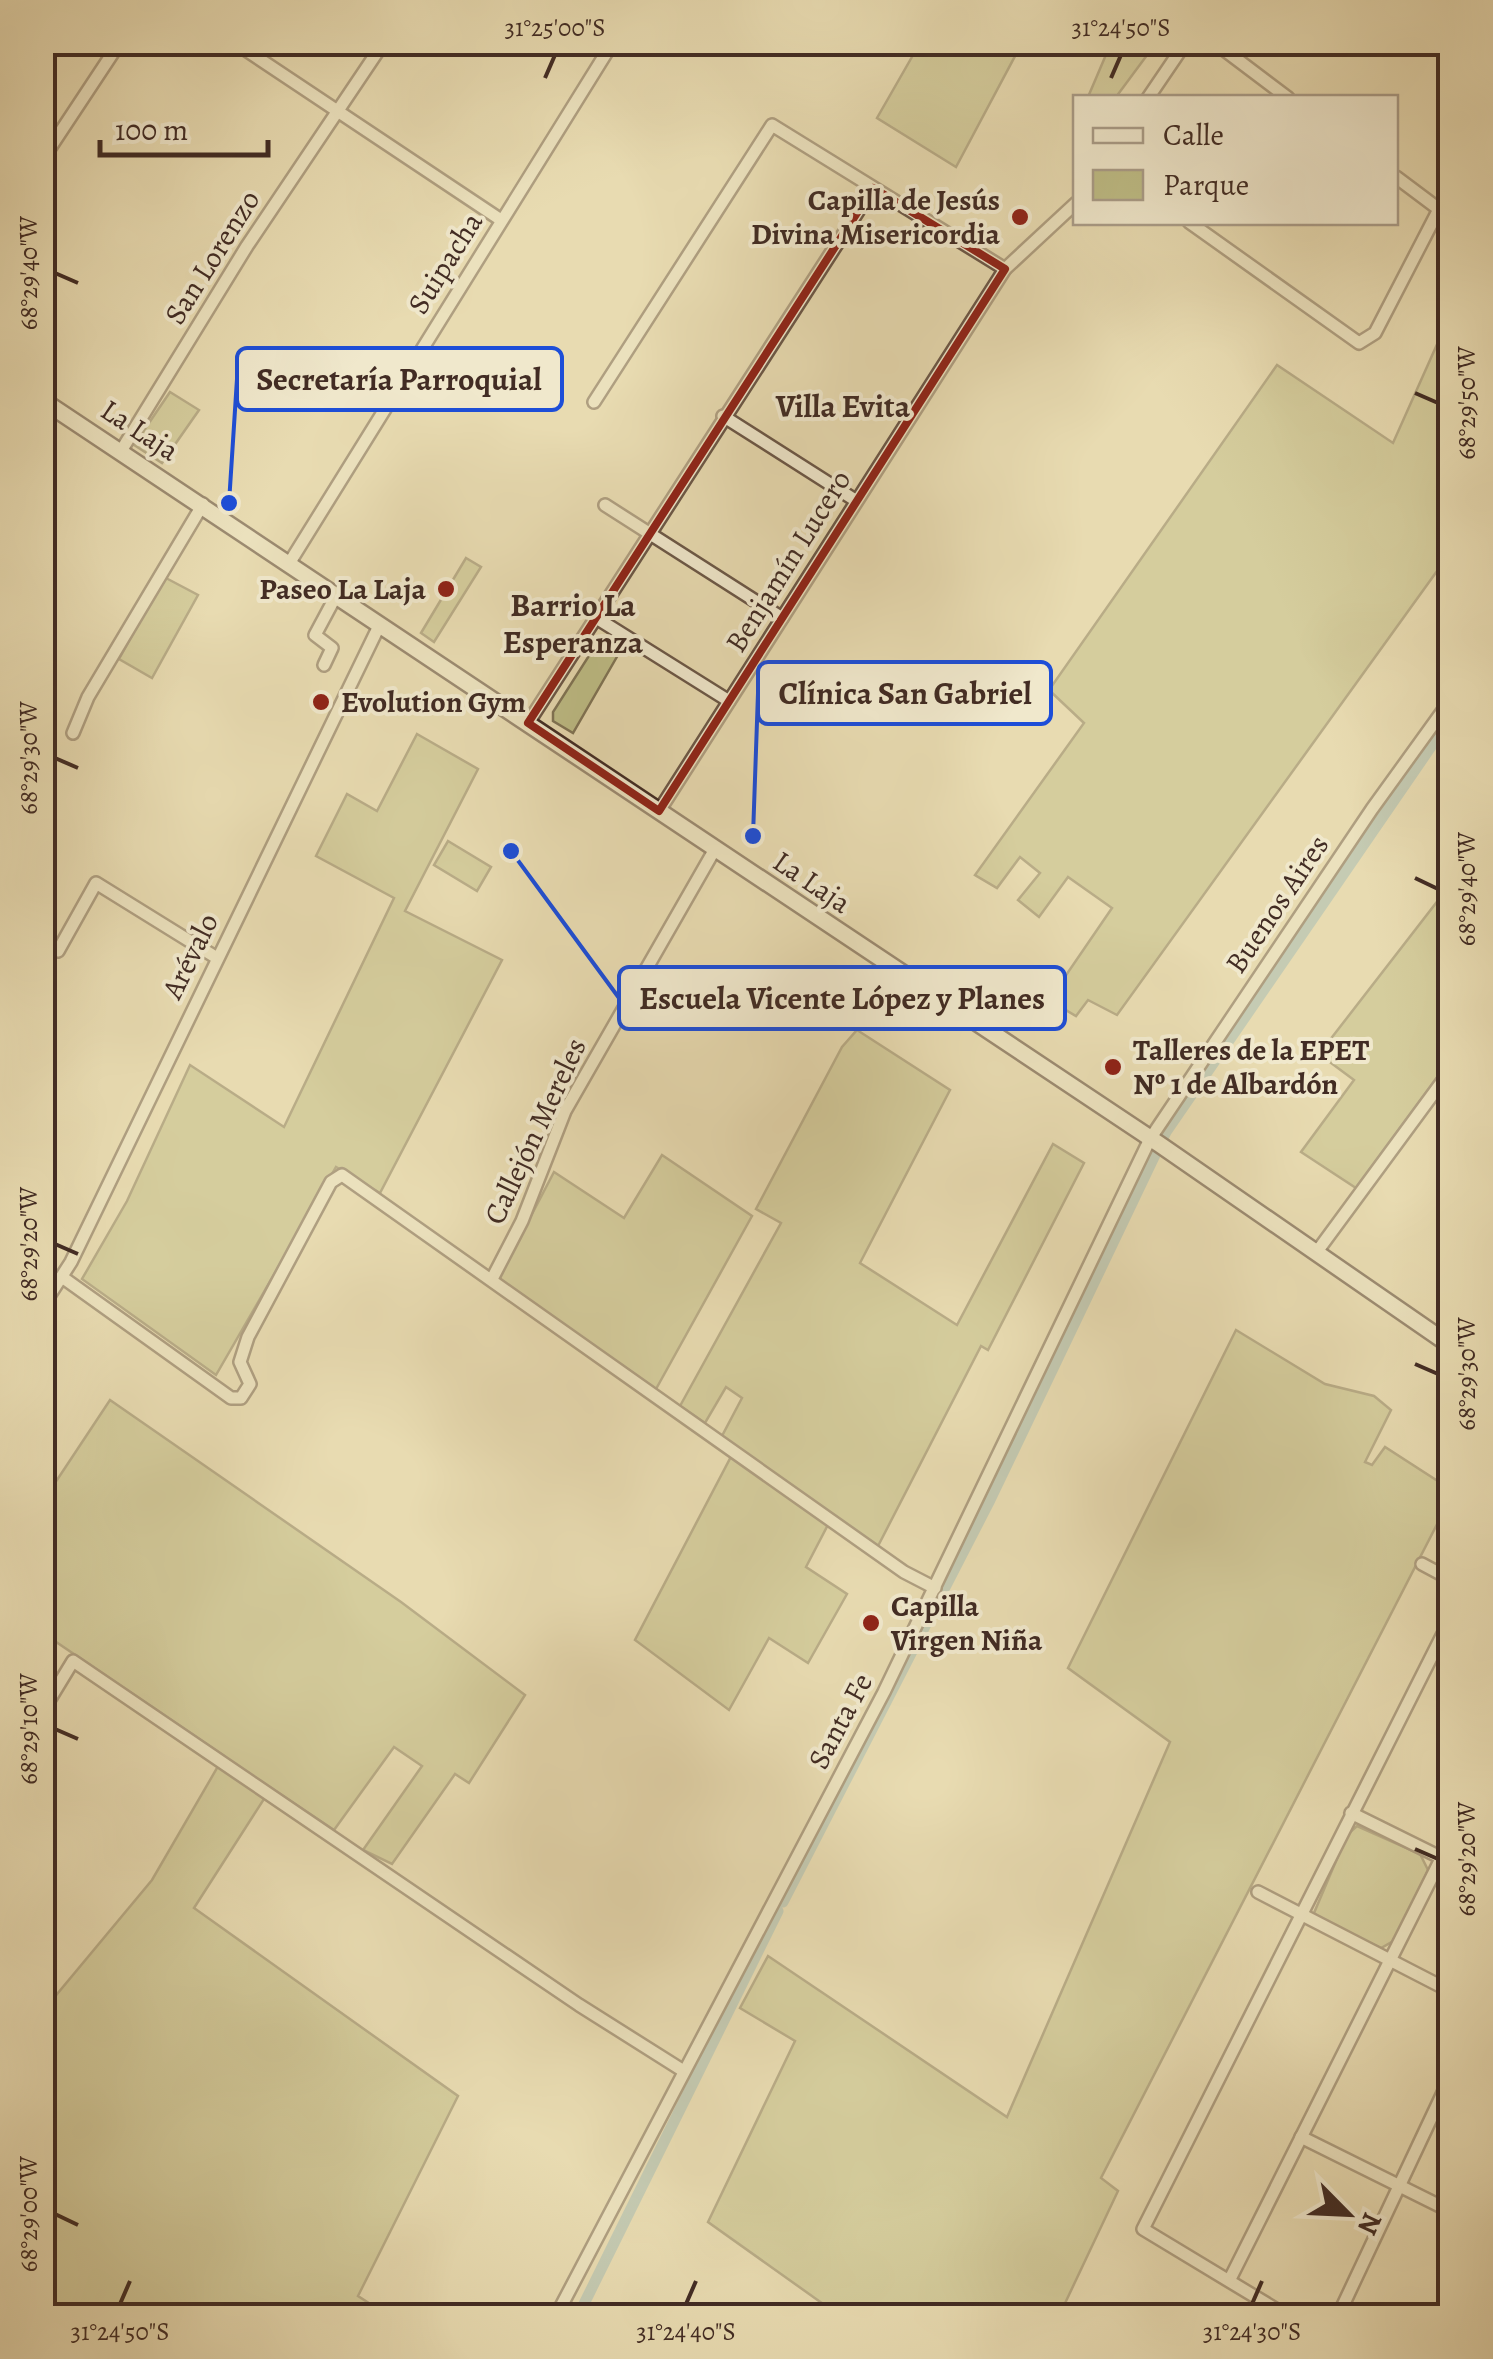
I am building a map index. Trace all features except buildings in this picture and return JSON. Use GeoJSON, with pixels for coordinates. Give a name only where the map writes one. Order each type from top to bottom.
{"type":"FeatureCollection","features":[{"type":"Feature","properties":{"kind":"main road","name":"La Laja"},"geometry":{"type":"LineString","coordinates":[[42,400],[1157,1143],[1450,1345]]}},
{"type":"Feature","properties":{"kind":"street"},"geometry":{"type":"LineString","coordinates":[[42,160],[120,42]]}},
{"type":"Feature","properties":{"kind":"street"},"geometry":{"type":"LineString","coordinates":[[234,42],[501,220]]}},
{"type":"Feature","properties":{"kind":"street","name":"San Lorenzo"},"geometry":{"type":"LineString","coordinates":[[121,451],[246,246],[384,42]]}},
{"type":"Feature","properties":{"kind":"street","name":"Suipacha"},"geometry":{"type":"LineString","coordinates":[[290,562],[614,42]]}},
{"type":"Feature","properties":{"kind":"street"},"geometry":{"type":"LineString","coordinates":[[1150,95],[1186,42]]}},
{"type":"Feature","properties":{"kind":"street"},"geometry":{"type":"LineString","coordinates":[[1214,42],[1284,95]]}},
{"type":"Feature","properties":{"kind":"street"},"geometry":{"type":"LineString","coordinates":[[594,402],[772,124],[1005,269]]}},
{"type":"Feature","properties":{"kind":"street"},"geometry":{"type":"LineString","coordinates":[[1398,178],[1440,210]]}},
{"type":"Feature","properties":{"kind":"street"},"geometry":{"type":"LineString","coordinates":[[528,723],[598,620],[723,416],[873,188]]}},
{"type":"Feature","properties":{"kind":"street"},"geometry":{"type":"LineString","coordinates":[[1193,225],[1360,343],[1376,333],[1450,188]]}},
{"type":"Feature","properties":{"kind":"street","name":"Benjamín Lucero"},"geometry":{"type":"LineString","coordinates":[[659,811],[1005,269],[1073,206]]}},
{"type":"Feature","properties":{"kind":"street"},"geometry":{"type":"LineString","coordinates":[[723,416],[855,500]]}},
{"type":"Feature","properties":{"kind":"street"},"geometry":{"type":"LineString","coordinates":[[73,733],[88,697],[203,504]]}},
{"type":"Feature","properties":{"kind":"street"},"geometry":{"type":"LineString","coordinates":[[605,505],[782,618]]}},
{"type":"Feature","properties":{"kind":"street"},"geometry":{"type":"LineString","coordinates":[[324,665],[332,648],[315,635],[336,594]]}},
{"type":"Feature","properties":{"kind":"street"},"geometry":{"type":"LineString","coordinates":[[598,620],[729,700]]}},
{"type":"Feature","properties":{"kind":"street","name":"Arévalo"},"geometry":{"type":"LineString","coordinates":[[42,1308],[62,1278],[380,624]]}},
{"type":"Feature","properties":{"kind":"street","name":"Buenos Aires"},"geometry":{"type":"LineString","coordinates":[[1157,1143],[1372,808],[1450,701]]}},
{"type":"Feature","properties":{"kind":"street","name":"Callejón Mereles"},"geometry":{"type":"LineString","coordinates":[[492,1280],[522,1221],[565,1111],[715,850]]}},
{"type":"Feature","properties":{"kind":"street"},"geometry":{"type":"LineString","coordinates":[[42,942],[58,951],[96,882],[217,958]]}},
{"type":"Feature","properties":{"kind":"street"},"geometry":{"type":"LineString","coordinates":[[1316,1253],[1450,1070]]}},
{"type":"Feature","properties":{"kind":"street","name":"Santa Fe"},"geometry":{"type":"LineString","coordinates":[[556,2316],[935,1588],[1157,1143]]}},
{"type":"Feature","properties":{"kind":"street"},"geometry":{"type":"LineString","coordinates":[[62,1278],[231,1398],[242,1398],[250,1384],[240,1362],[241,1351],[335,1176],[342,1175],[904,1572],[935,1588]]}},
{"type":"Feature","properties":{"kind":"street"},"geometry":{"type":"LineString","coordinates":[[1422,1564],[1450,1579]]}},
{"type":"Feature","properties":{"kind":"street"},"geometry":{"type":"LineString","coordinates":[[1287,2316],[1143,2229],[1450,1620]]}},
{"type":"Feature","properties":{"kind":"street"},"geometry":{"type":"LineString","coordinates":[[42,1712],[73,1660],[579,2006],[682,2070]]}},
{"type":"Feature","properties":{"kind":"street"},"geometry":{"type":"LineString","coordinates":[[1351,1813],[1446,1860]]}},
{"type":"Feature","properties":{"kind":"street"},"geometry":{"type":"LineString","coordinates":[[1230,2279],[1389,1960],[1446,1860],[1450,1841]]}},
{"type":"Feature","properties":{"kind":"street"},"geometry":{"type":"LineString","coordinates":[[1258,1892],[1450,1991]]}},
{"type":"Feature","properties":{"kind":"street"},"geometry":{"type":"LineString","coordinates":[[1338,2316],[1450,2078]]}},
{"type":"Feature","properties":{"kind":"street"},"geometry":{"type":"LineString","coordinates":[[1301,2137],[1442,2207]]}},
{"type":"Feature","properties":{"kind":"highlighted area"},"geometry":{"type":"Polygon","coordinates":[[[873,188],[1005,269],[659,811],[528,723],[873,188]]]}},
{"type":"Feature","properties":{"kind":"green space"},"geometry":{"type":"Polygon","coordinates":[[[920,43],[1022,43],[956,167],[877,118],[920,43]]]}},
{"type":"Feature","properties":{"kind":"green space"},"geometry":{"type":"Polygon","coordinates":[[[1111,43],[1156,43],[1117,95],[1089,95],[1111,43]]]}},
{"type":"Feature","properties":{"kind":"green space"},"geometry":{"type":"Polygon","coordinates":[[[1439,340],[1450,348],[1450,553],[1117,1015],[1088,1000],[1076,1016],[1049,1000],[1112,908],[1068,877],[1039,917],[1018,900],[1040,873],[1020,857],[997,888],[975,875],[1084,723],[1049,690],[1277,365],[1393,443],[1439,340]]]}},
{"type":"Feature","properties":{"kind":"green space"},"geometry":{"type":"Polygon","coordinates":[[[170,392],[199,410],[162,463],[134,445],[170,392]]]}},
{"type":"Feature","properties":{"kind":"green space"},"geometry":{"type":"Polygon","coordinates":[[[466,558],[481,567],[434,642],[421,633],[466,558]]]}},
{"type":"Feature","properties":{"kind":"green space"},"geometry":{"type":"Polygon","coordinates":[[[164,577],[198,595],[152,678],[119,659],[164,577]]]}},
{"type":"Feature","properties":{"kind":"green space"},"geometry":{"type":"Polygon","coordinates":[[[599,640],[622,648],[573,733],[553,721],[553,712],[599,640]]]}},
{"type":"Feature","properties":{"kind":"green space"},"geometry":{"type":"Polygon","coordinates":[[[417,734],[478,769],[405,911],[502,960],[380,1193],[336,1167],[216,1375],[82,1279],[127,1201],[190,1065],[284,1127],[394,898],[316,856],[347,794],[377,811],[417,734]]]}},
{"type":"Feature","properties":{"kind":"green space"},"geometry":{"type":"Polygon","coordinates":[[[448,841],[491,867],[477,891],[434,865],[448,841]]]}},
{"type":"Feature","properties":{"kind":"green space"},"geometry":{"type":"Polygon","coordinates":[[[1450,885],[1450,1060],[1356,1188],[1301,1152],[1354,1080],[1319,1054],[1450,885]]]}},
{"type":"Feature","properties":{"kind":"green space"},"geometry":{"type":"Polygon","coordinates":[[[857,1030],[950,1090],[860,1263],[957,1325],[1053,1144],[1084,1163],[988,1350],[981,1346],[877,1548],[832,1517],[806,1567],[847,1594],[808,1663],[769,1638],[729,1710],[635,1640],[736,1447],[722,1436],[742,1398],[726,1387],[705,1423],[680,1406],[781,1223],[756,1209],[842,1047],[857,1030]]]}},
{"type":"Feature","properties":{"kind":"green space"},"geometry":{"type":"Polygon","coordinates":[[[662,1155],[752,1216],[656,1389],[498,1279],[554,1172],[624,1218],[662,1155]]]}},
{"type":"Feature","properties":{"kind":"green space"},"geometry":{"type":"Polygon","coordinates":[[[1236,1330],[1325,1384],[1374,1396],[1391,1410],[1365,1462],[1372,1465],[1385,1447],[1450,1489],[1450,1499],[1101,2178],[1118,2191],[1059,2316],[840,2316],[708,2222],[795,2041],[740,2008],[768,1956],[1007,2117],[1170,1742],[1068,1668],[1236,1330]]]}},
{"type":"Feature","properties":{"kind":"green space"},"geometry":{"type":"Polygon","coordinates":[[[110,1400],[401,1602],[525,1695],[469,1783],[455,1774],[392,1864],[363,1850],[422,1766],[394,1747],[334,1830],[271,1788],[194,1908],[458,2096],[358,2296],[389,2316],[43,2316],[43,2011],[152,1880],[224,1756],[43,1633],[42,1471],[57,1480],[110,1400]]]}},
{"type":"Feature","properties":{"kind":"green space"},"geometry":{"type":"Polygon","coordinates":[[[1357,1826],[1420,1854],[1428,1870],[1395,1940],[1381,1948],[1322,1921],[1314,1913],[1347,1835],[1357,1826]]]}},
{"type":"Feature","properties":{"kind":"waterway"},"geometry":{"type":"LineString","coordinates":[[783,1902],[990,1500],[1166,1132],[1450,719]]}},
{"type":"Feature","properties":{"kind":"waterway"},"geometry":{"type":"LineString","coordinates":[[578,2316],[778,1911]]}},
{"type":"Feature","properties":{"kind":"place","name":"Capilla de Jesús Divina Misericordia"},"geometry":{"type":"Point","coordinates":[1020,217]}},
{"type":"Feature","properties":{"kind":"place","name":"Secretaría Parroquial"},"geometry":{"type":"Point","coordinates":[229,503]}},
{"type":"Feature","properties":{"kind":"place","name":"Paseo La Laja"},"geometry":{"type":"Point","coordinates":[446,589]}},
{"type":"Feature","properties":{"kind":"place","name":"Evolution Gym"},"geometry":{"type":"Point","coordinates":[321,702]}},
{"type":"Feature","properties":{"kind":"place","name":"Clínica San Gabriel"},"geometry":{"type":"Point","coordinates":[753,836]}},
{"type":"Feature","properties":{"kind":"place","name":"Escuela Vicente López y Planes"},"geometry":{"type":"Point","coordinates":[511,851]}},
{"type":"Feature","properties":{"kind":"place","name":"Talleres de la EPET Nº 1 de Albardón"},"geometry":{"type":"Point","coordinates":[1113,1067]}},
{"type":"Feature","properties":{"kind":"place","name":"Capilla Virgen Niña"},"geometry":{"type":"Point","coordinates":[871,1623]}},
{"type":"Feature","properties":{"kind":"district","name":"Villa Evita"},"geometry":{"type":"Point","coordinates":[843,406]}},
{"type":"Feature","properties":{"kind":"district","name":"Barrio La Esperanza"},"geometry":{"type":"Point","coordinates":[573,624]}}]}
